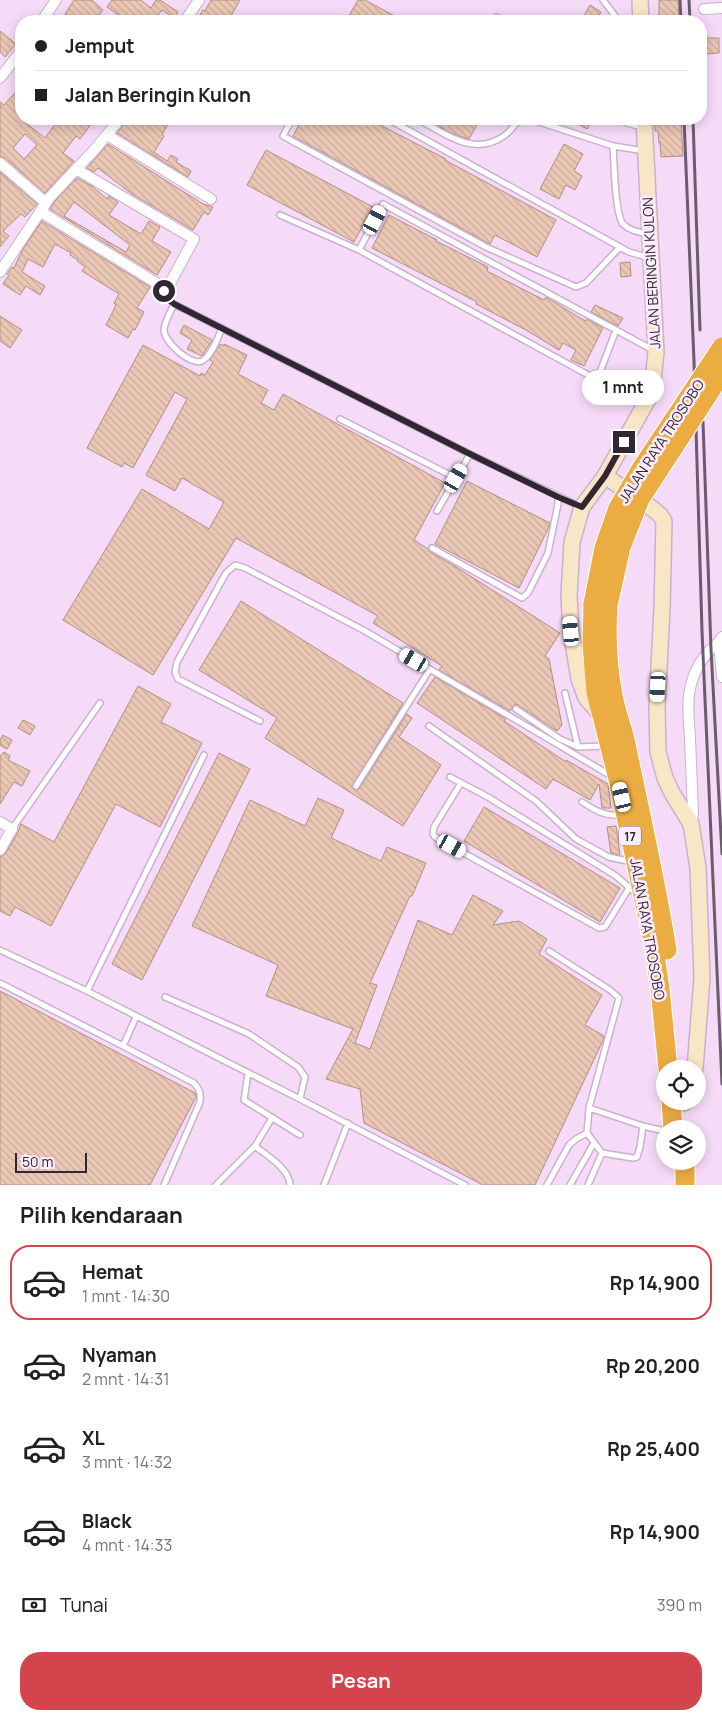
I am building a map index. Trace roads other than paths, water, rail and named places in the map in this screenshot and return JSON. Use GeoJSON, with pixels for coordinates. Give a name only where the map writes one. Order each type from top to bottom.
{"type":"FeatureCollection","features":[{"type":"Feature","properties":{"kind":"highway","name":"JALAN RAYA TROSOBO"},"geometry":{"type":"LineString","coordinates":[[680,1060],[674,996],[662,919],[609,671],[606,631],[601,604],[604,548],[618,508],[636,477],[722,347]]}},
{"type":"Feature","properties":{"kind":"highway","name":"JALAN RAYA TROSOBO"},"geometry":{"type":"LineString","coordinates":[[667,1060],[653,942],[636,892],[636,863],[594,679],[592,644],[601,604],[640,499],[722,373]]}},
{"type":"Feature","properties":{"kind":"highway"},"geometry":{"type":"LineString","coordinates":[[673,1170],[673,1185]]}},
{"type":"Feature","properties":{"kind":"highway"},"geometry":{"type":"LineString","coordinates":[[686,1170],[686,1185]]}},
{"type":"Feature","properties":{"kind":"street"},"geometry":{"type":"LineString","coordinates":[[46,15],[56,0]]}},
{"type":"Feature","properties":{"kind":"street"},"geometry":{"type":"LineString","coordinates":[[189,15],[199,0]]}},
{"type":"Feature","properties":{"kind":"street"},"geometry":{"type":"LineString","coordinates":[[640,0],[641,15]]}},
{"type":"Feature","properties":{"kind":"street"},"geometry":{"type":"LineString","coordinates":[[704,9],[722,8]]}},
{"type":"Feature","properties":{"kind":"street"},"geometry":{"type":"LineString","coordinates":[[0,78],[15,59]]}},
{"type":"Feature","properties":{"kind":"street"},"geometry":{"type":"LineString","coordinates":[[0,272],[43,207],[115,125]]}},
{"type":"Feature","properties":{"kind":"street","name":"JALAN BERINGIN KULON"},"geometry":{"type":"LineString","coordinates":[[582,507],[605,476],[648,399],[653,381],[656,352],[644,125]]}},
{"type":"Feature","properties":{"kind":"street"},"geometry":{"type":"LineString","coordinates":[[107,135],[211,199]]}},
{"type":"Feature","properties":{"kind":"street"},"geometry":{"type":"LineString","coordinates":[[0,163],[43,207],[158,284],[169,285],[194,239],[76,169]]}},
{"type":"Feature","properties":{"kind":"street"},"geometry":{"type":"LineString","coordinates":[[605,476],[653,509],[664,521],[657,707],[658,752],[665,778],[690,824],[698,868],[702,978],[696,1060]]}},
{"type":"Feature","properties":{"kind":"street"},"geometry":{"type":"LineString","coordinates":[[582,507],[572,542],[568,596],[571,631],[582,689],[586,698],[602,716]]}},
{"type":"Feature","properties":{"kind":"street"},"geometry":{"type":"LineString","coordinates":[[690,824],[693,813],[689,693],[692,680],[703,658],[720,640]]}},
{"type":"Feature","properties":{"kind":"street"},"geometry":{"type":"LineString","coordinates":[[720,640],[722,677]]}},
{"type":"Feature","properties":{"kind":"street"},"geometry":{"type":"LineString","coordinates":[[0,822],[12,829],[0,850]]}},
{"type":"Feature","properties":{"kind":"lane"},"geometry":{"type":"LineString","coordinates":[[603,0],[614,15]]}},
{"type":"Feature","properties":{"kind":"lane"},"geometry":{"type":"LineString","coordinates":[[289,125],[283,136],[486,247],[576,287],[586,283],[620,247]]}},
{"type":"Feature","properties":{"kind":"lane"},"geometry":{"type":"LineString","coordinates":[[399,125],[629,252],[651,258]]}},
{"type":"Feature","properties":{"kind":"lane"},"geometry":{"type":"LineString","coordinates":[[429,125],[459,142],[469,145],[482,144],[505,136],[515,125]]}},
{"type":"Feature","properties":{"kind":"lane"},"geometry":{"type":"LineString","coordinates":[[548,125],[613,146],[645,151]]}},
{"type":"Feature","properties":{"kind":"lane"},"geometry":{"type":"LineString","coordinates":[[613,146],[618,211],[622,223],[632,231],[650,234]]}},
{"type":"Feature","properties":{"kind":"lane"},"geometry":{"type":"LineString","coordinates":[[359,250],[383,204],[656,352]]}},
{"type":"Feature","properties":{"kind":"lane"},"geometry":{"type":"LineString","coordinates":[[280,215],[359,250],[590,376],[600,372],[616,330]]}},
{"type":"Feature","properties":{"kind":"lane"},"geometry":{"type":"LineString","coordinates":[[165,286],[164,291],[167,298],[174,304],[470,454],[582,507]]}},
{"type":"Feature","properties":{"kind":"lane"},"geometry":{"type":"LineString","coordinates":[[174,304],[164,329],[167,340],[184,356],[195,362],[203,360],[210,353],[222,328]]}},
{"type":"Feature","properties":{"kind":"lane"},"geometry":{"type":"LineString","coordinates":[[340,419],[456,478]]}},
{"type":"Feature","properties":{"kind":"lane"},"geometry":{"type":"LineString","coordinates":[[438,511],[470,454]]}},
{"type":"Feature","properties":{"kind":"lane"},"geometry":{"type":"LineString","coordinates":[[432,548],[522,598],[528,593],[548,553],[558,497]]}},
{"type":"Feature","properties":{"kind":"lane"},"geometry":{"type":"LineString","coordinates":[[260,721],[178,679],[174,672],[226,573],[235,565],[245,568],[352,624],[618,779]]}},
{"type":"Feature","properties":{"kind":"lane"},"geometry":{"type":"LineString","coordinates":[[356,786],[430,669]]}},
{"type":"Feature","properties":{"kind":"lane"},"geometry":{"type":"LineString","coordinates":[[565,692],[578,747]]}},
{"type":"Feature","properties":{"kind":"lane"},"geometry":{"type":"LineString","coordinates":[[12,829],[100,703]]}},
{"type":"Feature","properties":{"kind":"lane"},"geometry":{"type":"LineString","coordinates":[[516,710],[560,739],[578,747],[610,746]]}},
{"type":"Feature","properties":{"kind":"lane"},"geometry":{"type":"LineString","coordinates":[[429,726],[536,801],[576,839],[609,857],[636,863]]}},
{"type":"Feature","properties":{"kind":"lane"},"geometry":{"type":"LineString","coordinates":[[87,992],[204,755]]}},
{"type":"Feature","properties":{"kind":"lane"},"geometry":{"type":"LineString","coordinates":[[450,778],[461,783],[488,797],[608,871],[636,892],[605,927],[599,928],[435,837],[432,831],[461,783]]}},
{"type":"Feature","properties":{"kind":"lane"},"geometry":{"type":"LineString","coordinates":[[582,802],[600,813],[613,816],[625,814]]}},
{"type":"Feature","properties":{"kind":"lane"},"geometry":{"type":"LineString","coordinates":[[0,950],[300,1098],[465,1185]]}},
{"type":"Feature","properties":{"kind":"lane"},"geometry":{"type":"LineString","coordinates":[[549,951],[610,990],[619,998],[589,1108],[587,1133],[602,1153],[633,1158],[637,1157],[643,1126]]}},
{"type":"Feature","properties":{"kind":"lane"},"geometry":{"type":"LineString","coordinates":[[0,983],[194,1083],[199,1089],[200,1102],[164,1185]]}},
{"type":"Feature","properties":{"kind":"lane"},"geometry":{"type":"LineString","coordinates":[[165,997],[249,1034],[298,1067],[304,1077],[300,1098]]}},
{"type":"Feature","properties":{"kind":"lane"},"geometry":{"type":"LineString","coordinates":[[123,1046],[136,1017]]}},
{"type":"Feature","properties":{"kind":"lane"},"geometry":{"type":"LineString","coordinates":[[248,1073],[244,1100],[300,1135]]}},
{"type":"Feature","properties":{"kind":"lane"},"geometry":{"type":"LineString","coordinates":[[589,1108],[656,1129]]}},
{"type":"Feature","properties":{"kind":"lane"},"geometry":{"type":"LineString","coordinates":[[216,1185],[254,1146],[272,1118]]}},
{"type":"Feature","properties":{"kind":"lane"},"geometry":{"type":"LineString","coordinates":[[324,1185],[348,1124]]}},
{"type":"Feature","properties":{"kind":"lane"},"geometry":{"type":"LineString","coordinates":[[547,1185],[569,1145],[587,1133]]}},
{"type":"Feature","properties":{"kind":"lane"},"geometry":{"type":"LineString","coordinates":[[570,1185],[594,1143]]}},
{"type":"Feature","properties":{"kind":"lane"},"geometry":{"type":"LineString","coordinates":[[254,1146],[278,1165],[291,1182],[290,1185]]}},
{"type":"Feature","properties":{"kind":"lane"},"geometry":{"type":"LineString","coordinates":[[588,1185],[602,1153]]}},
{"type":"Feature","properties":{"kind":"railway"},"geometry":{"type":"LineString","coordinates":[[680,0],[681,15]]}},
{"type":"Feature","properties":{"kind":"railway"},"geometry":{"type":"LineString","coordinates":[[689,0],[690,15]]}},
{"type":"Feature","properties":{"kind":"railway"},"geometry":{"type":"LineString","coordinates":[[684,125],[702,631],[722,1084]]}},
{"type":"Feature","properties":{"kind":"railway"},"geometry":{"type":"LineString","coordinates":[[693,125],[700,330]]}},
{"type":"Feature","properties":{"kind":"railway"},"geometry":{"type":"LineString","coordinates":[[703,422],[711,649],[722,854]]}}]}
